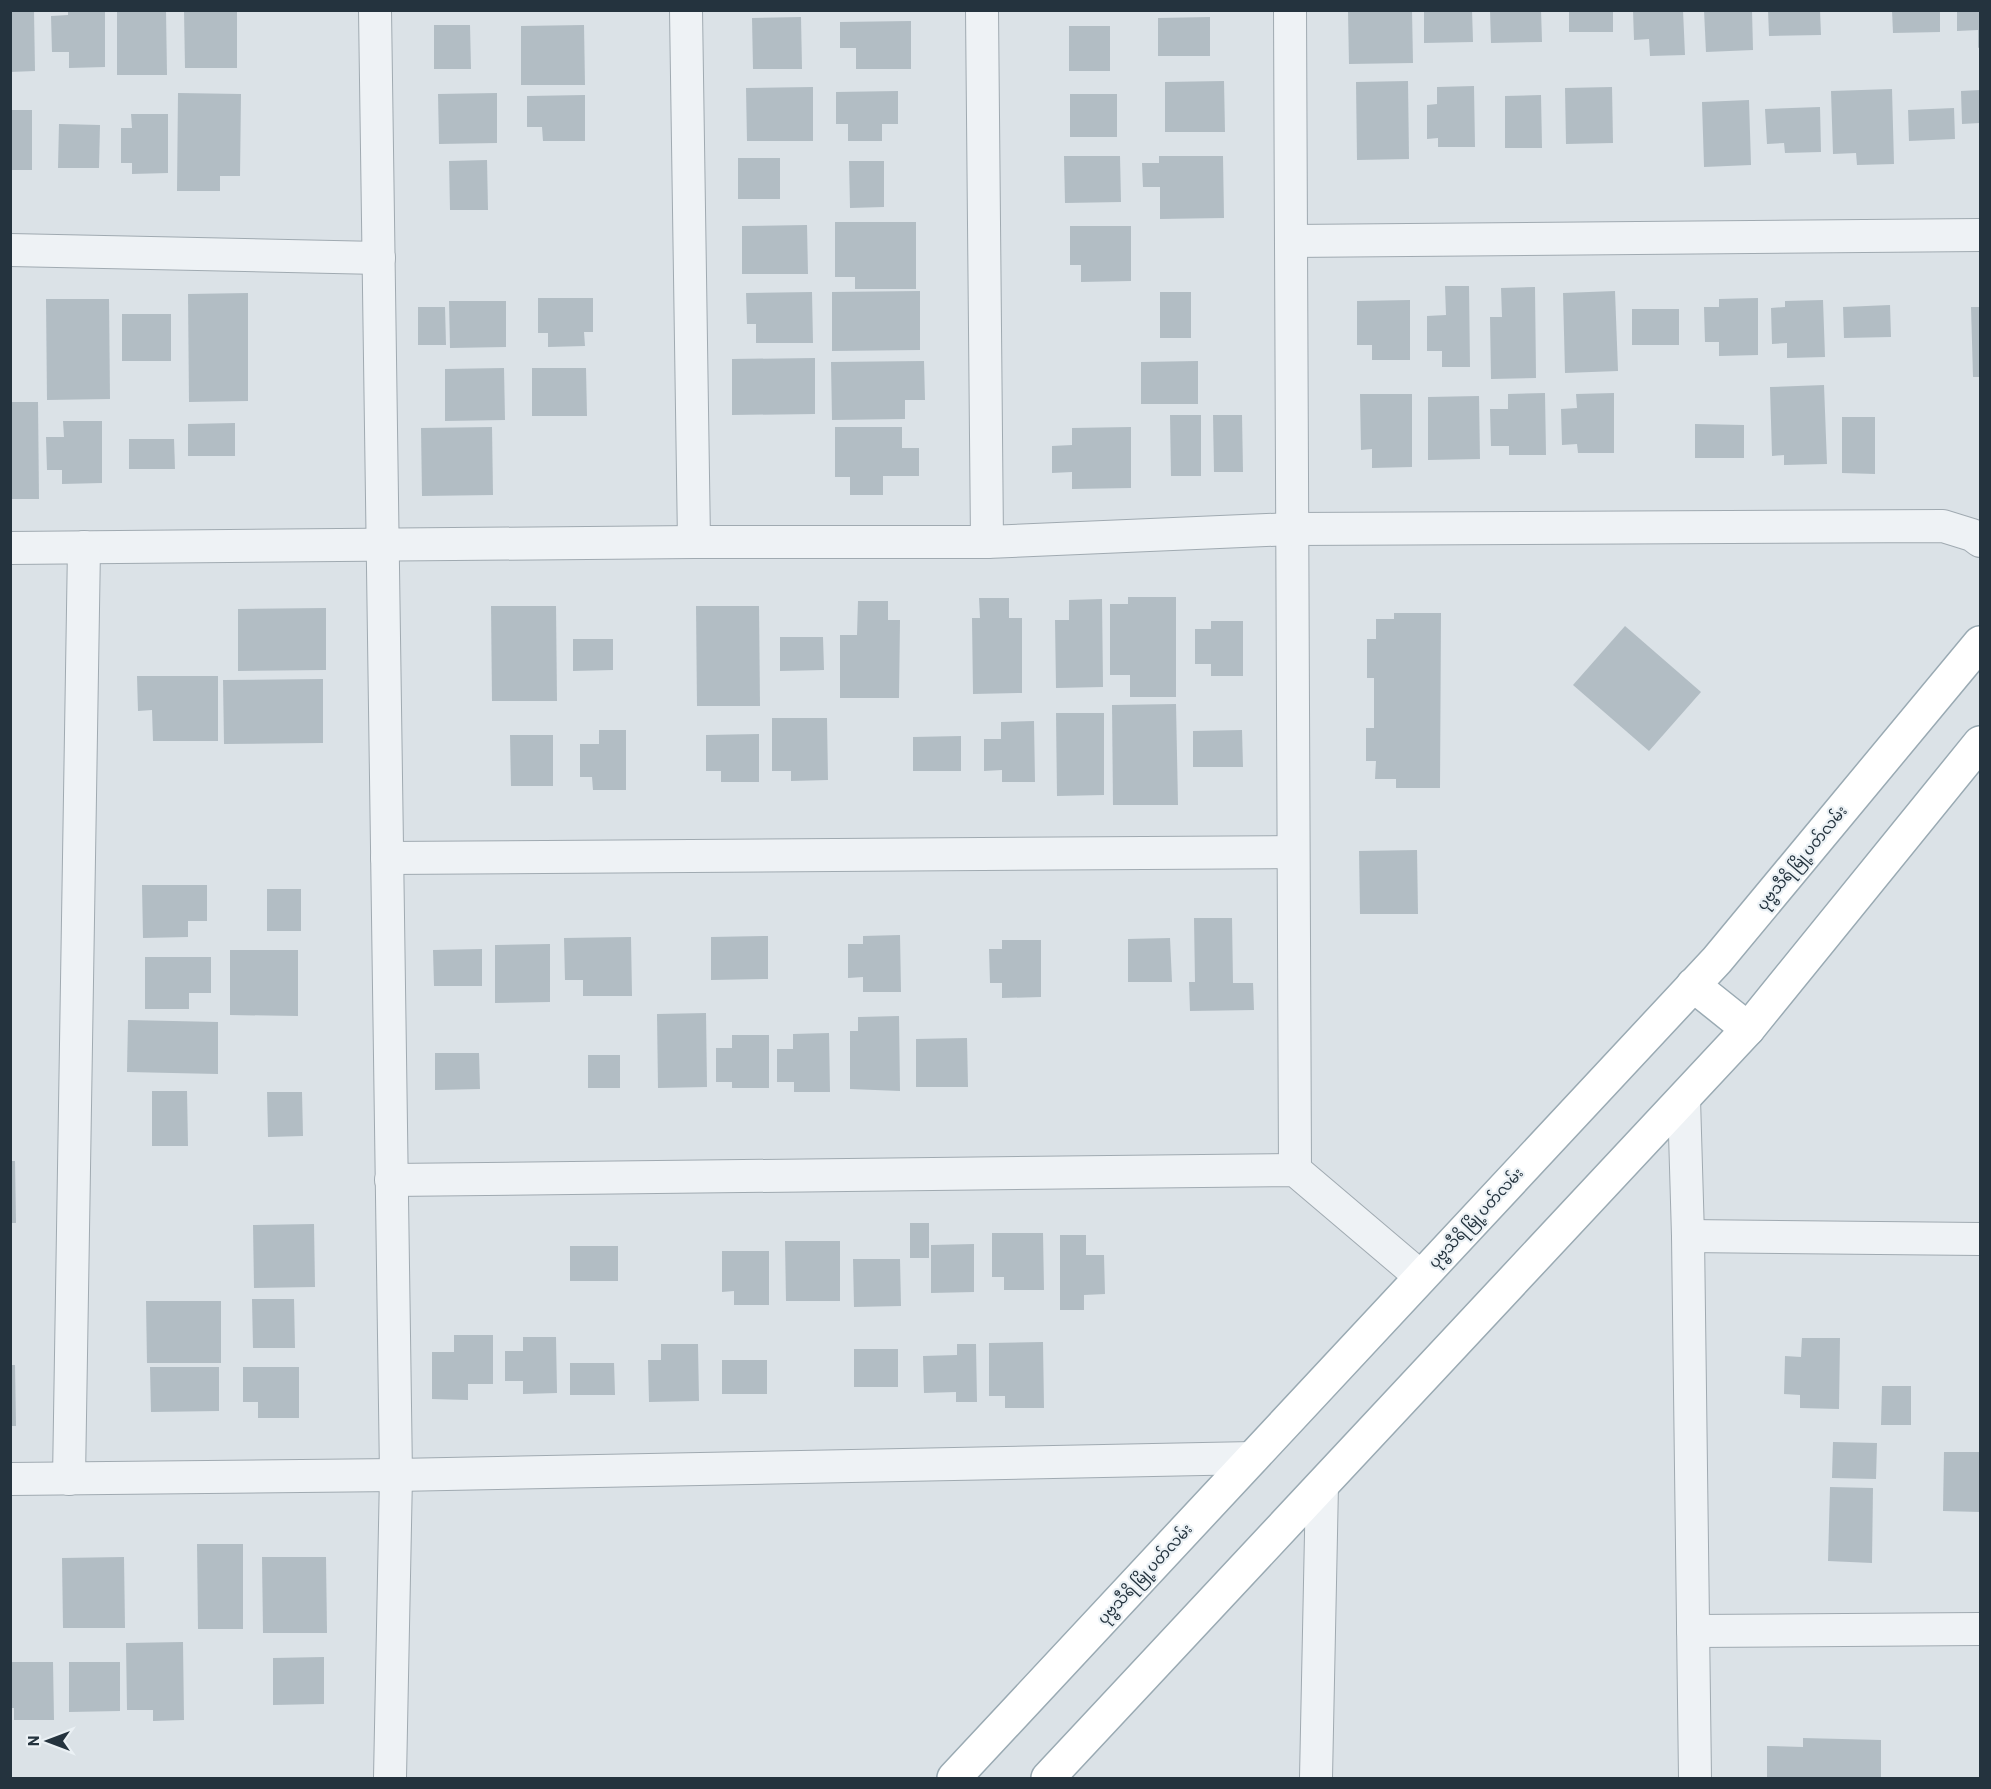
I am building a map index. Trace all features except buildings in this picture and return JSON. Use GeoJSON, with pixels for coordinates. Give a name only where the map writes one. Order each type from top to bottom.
{"type":"FeatureCollection","features":[{"type":"Feature","properties":{"kind":"main road","name":"ပုဗ္ဗသီရိ မြို့ပတ်လမ်း"},"geometry":{"type":"LineString","coordinates":[[954,1779],[1717,960],[1980,643]]}},
{"type":"Feature","properties":{"kind":"main road"},"geometry":{"type":"LineString","coordinates":[[1048,1779],[1749,1029],[1980,743]]}},
{"type":"Feature","properties":{"kind":"main road"},"geometry":{"type":"LineString","coordinates":[[1693,985],[1749,1029]]}},
{"type":"Feature","properties":{"kind":"street"},"geometry":{"type":"LineString","coordinates":[[375,10],[396,1475],[390,1779]]}},
{"type":"Feature","properties":{"kind":"street"},"geometry":{"type":"LineString","coordinates":[[686,10],[694,542]]}},
{"type":"Feature","properties":{"kind":"street"},"geometry":{"type":"LineString","coordinates":[[981,10],[987,542]]}},
{"type":"Feature","properties":{"kind":"street"},"geometry":{"type":"LineString","coordinates":[[1290,10],[1295,1170]]}},
{"type":"Feature","properties":{"kind":"street"},"geometry":{"type":"LineString","coordinates":[[1291,241],[1980,235]]}},
{"type":"Feature","properties":{"kind":"street"},"geometry":{"type":"LineString","coordinates":[[10,250],[379,258]]}},
{"type":"Feature","properties":{"kind":"street"},"geometry":{"type":"LineString","coordinates":[[10,548],[987,542],[1292,529],[1943,526],[1980,541]]}},
{"type":"Feature","properties":{"kind":"street"},"geometry":{"type":"LineString","coordinates":[[69,1479],[84,547]]}},
{"type":"Feature","properties":{"kind":"street"},"geometry":{"type":"LineString","coordinates":[[387,858],[1293,852]]}},
{"type":"Feature","properties":{"kind":"street"},"geometry":{"type":"LineString","coordinates":[[1684,1099],[1695,1779]]}},
{"type":"Feature","properties":{"kind":"street"},"geometry":{"type":"LineString","coordinates":[[391,1180],[1295,1170],[1421,1277]]}},
{"type":"Feature","properties":{"kind":"street"},"geometry":{"type":"LineString","coordinates":[[1688,1236],[1980,1239]]}},
{"type":"Feature","properties":{"kind":"street"},"geometry":{"type":"LineString","coordinates":[[10,1479],[396,1475],[1253,1458]]}},
{"type":"Feature","properties":{"kind":"street"},"geometry":{"type":"LineString","coordinates":[[1316,1779],[1322,1485]]}},
{"type":"Feature","properties":{"kind":"street"},"geometry":{"type":"LineString","coordinates":[[1693,1630],[1980,1629]]}}]}
